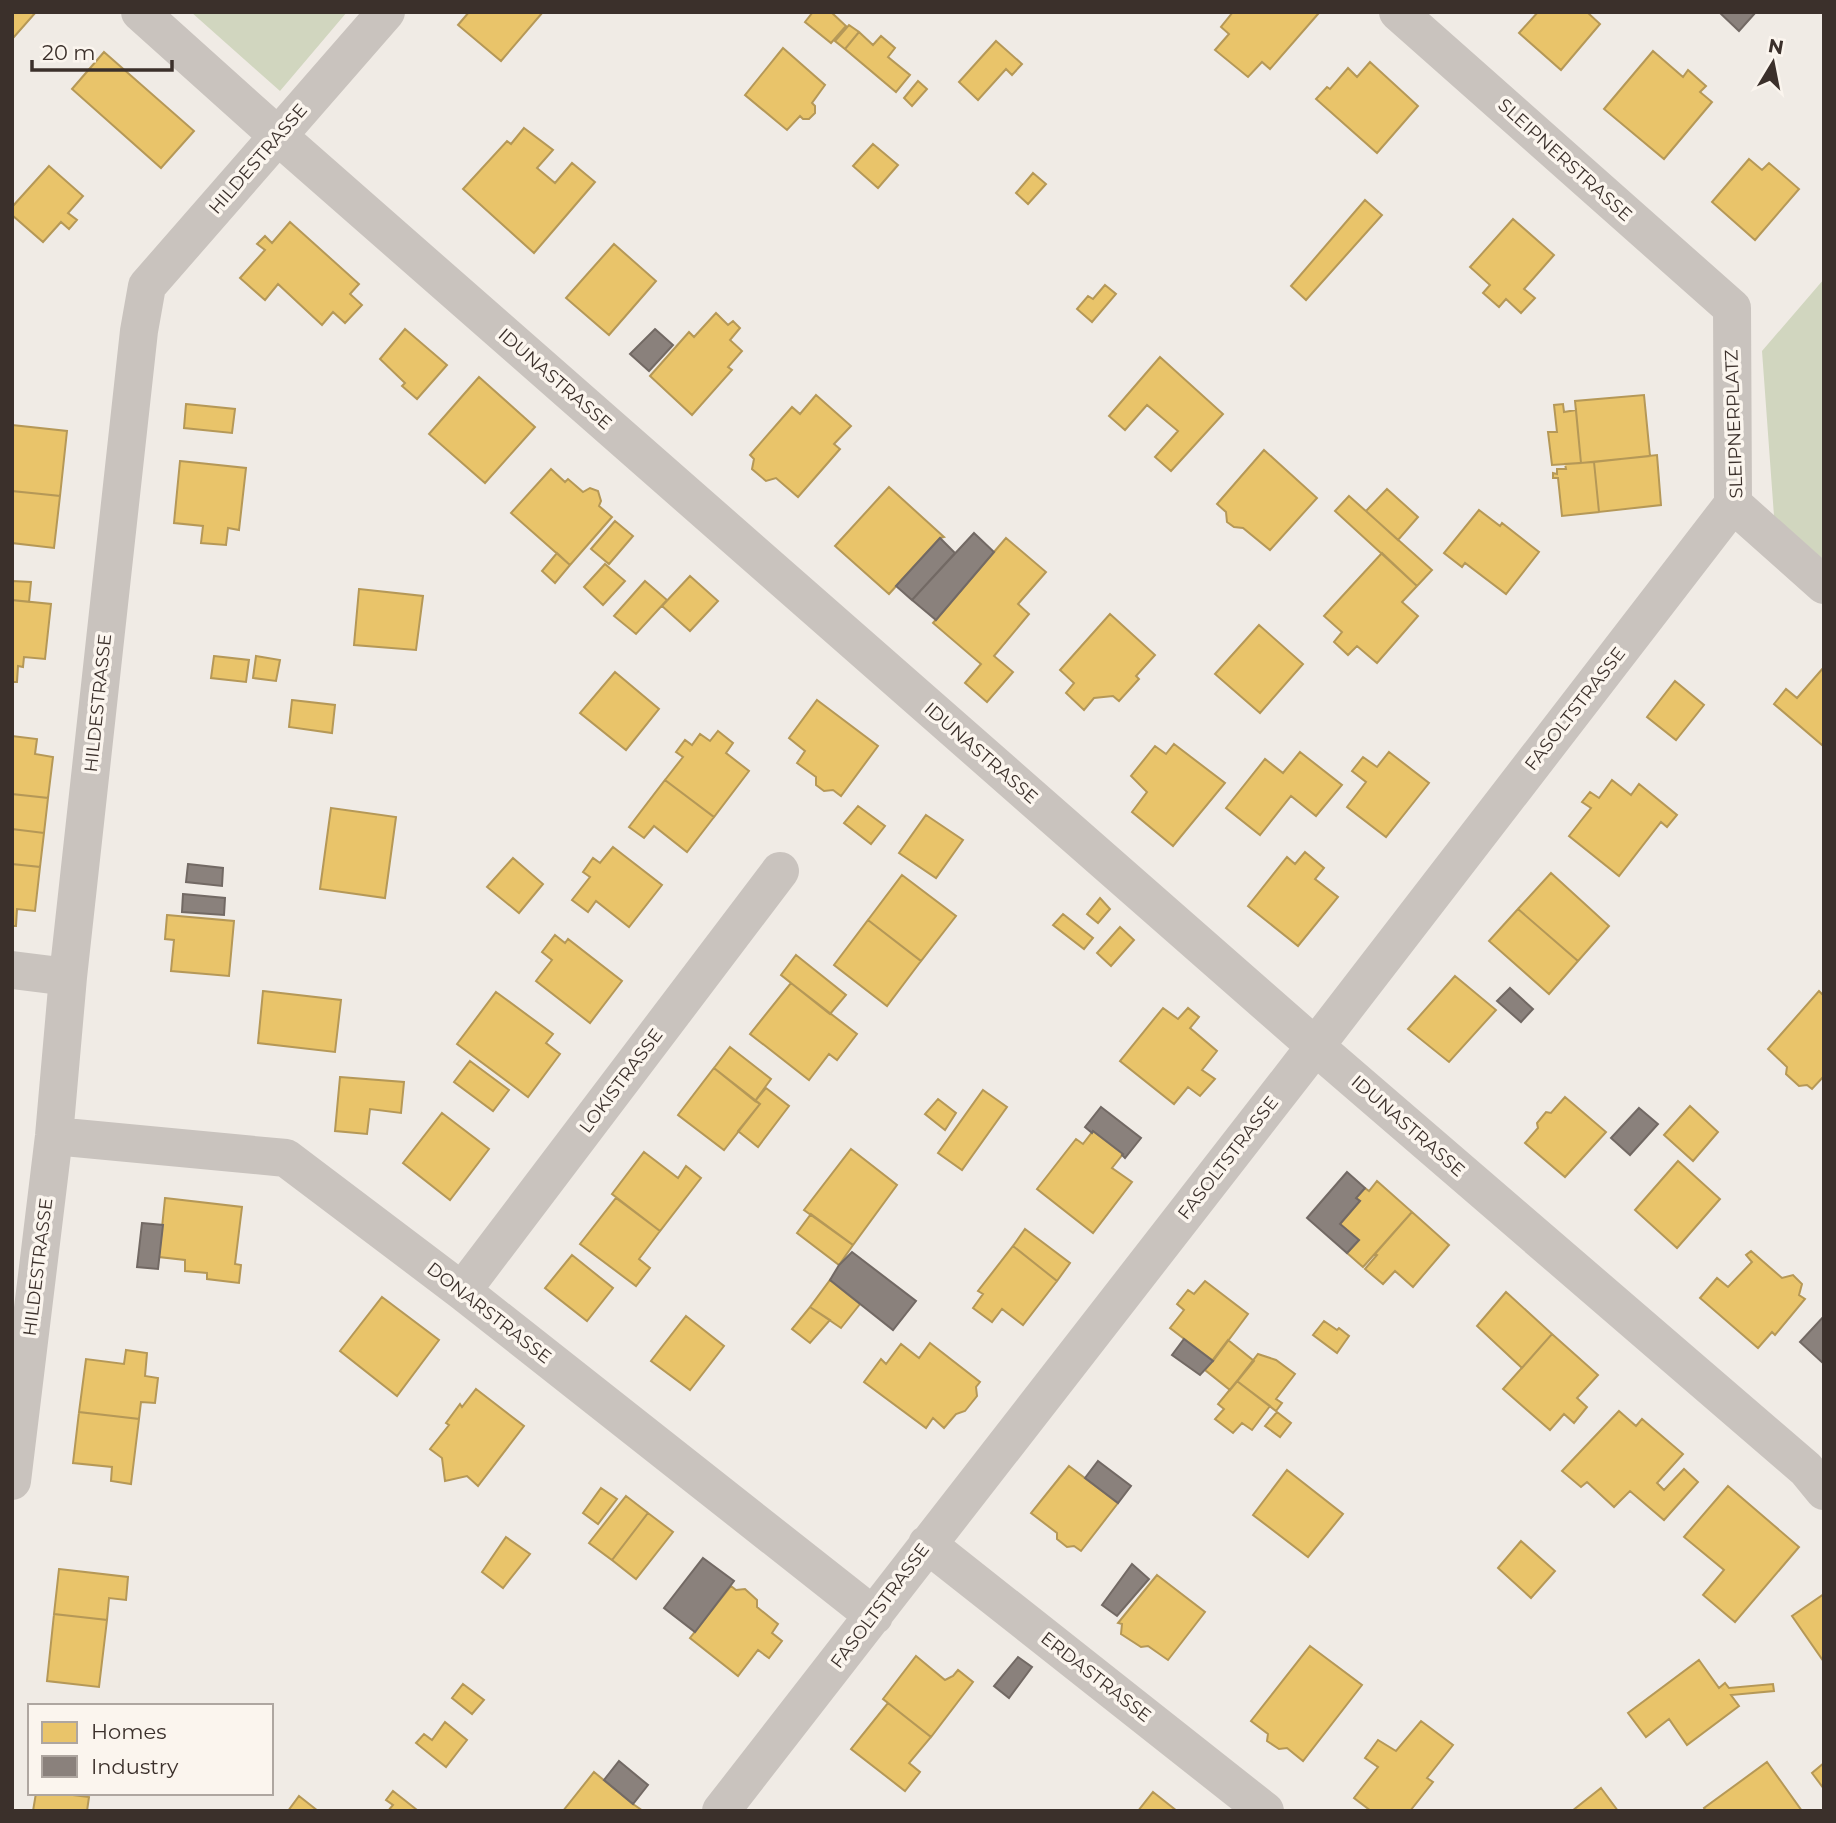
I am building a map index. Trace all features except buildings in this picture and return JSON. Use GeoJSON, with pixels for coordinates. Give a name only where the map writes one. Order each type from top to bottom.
{"type":"FeatureCollection","features":[{"type":"Feature","properties":{"kind":"street","name":"IDUNASTRASSE"},"geometry":{"type":"LineString","coordinates":[[140,12],[1315,1046],[1796,1460],[1824,1491]]}},
{"type":"Feature","properties":{"kind":"street","name":"HILDESTRASSE"},"geometry":{"type":"LineString","coordinates":[[12,1482],[54,1136],[68,977],[136,359],[147,286],[387,12]]}},
{"type":"Feature","properties":{"kind":"street","name":"SLEIPNERSTRASSE"},"geometry":{"type":"LineString","coordinates":[[1398,12],[1731,308]]}},
{"type":"Feature","properties":{"kind":"street","name":"SLEIPNERPLATZ"},"geometry":{"type":"LineString","coordinates":[[1731,308],[1733,504],[1824,585]]}},
{"type":"Feature","properties":{"kind":"street","name":"FASOLTSTRASSE"},"geometry":{"type":"LineString","coordinates":[[721,1811],[1733,504]]}},
{"type":"Feature","properties":{"kind":"street","name":"LOKISTRASSE"},"geometry":{"type":"LineString","coordinates":[[462,1291],[780,871]]}},
{"type":"Feature","properties":{"kind":"street"},"geometry":{"type":"LineString","coordinates":[[12,970],[68,977]]}},
{"type":"Feature","properties":{"kind":"street","name":"DONARSTRASSE"},"geometry":{"type":"LineString","coordinates":[[54,1136],[286,1158],[462,1291],[874,1616]]}},
{"type":"Feature","properties":{"kind":"street","name":"ERDASTRASSE"},"geometry":{"type":"LineString","coordinates":[[927,1544],[1265,1811]]}},
{"type":"Feature","properties":{"kind":"green space"},"geometry":{"type":"Polygon","coordinates":[[[191,12],[347,12],[280,91],[191,12]]]}},
{"type":"Feature","properties":{"kind":"green space"},"geometry":{"type":"Polygon","coordinates":[[[1824,279],[1824,560],[1774,516],[1762,351],[1824,279]]]}}]}
